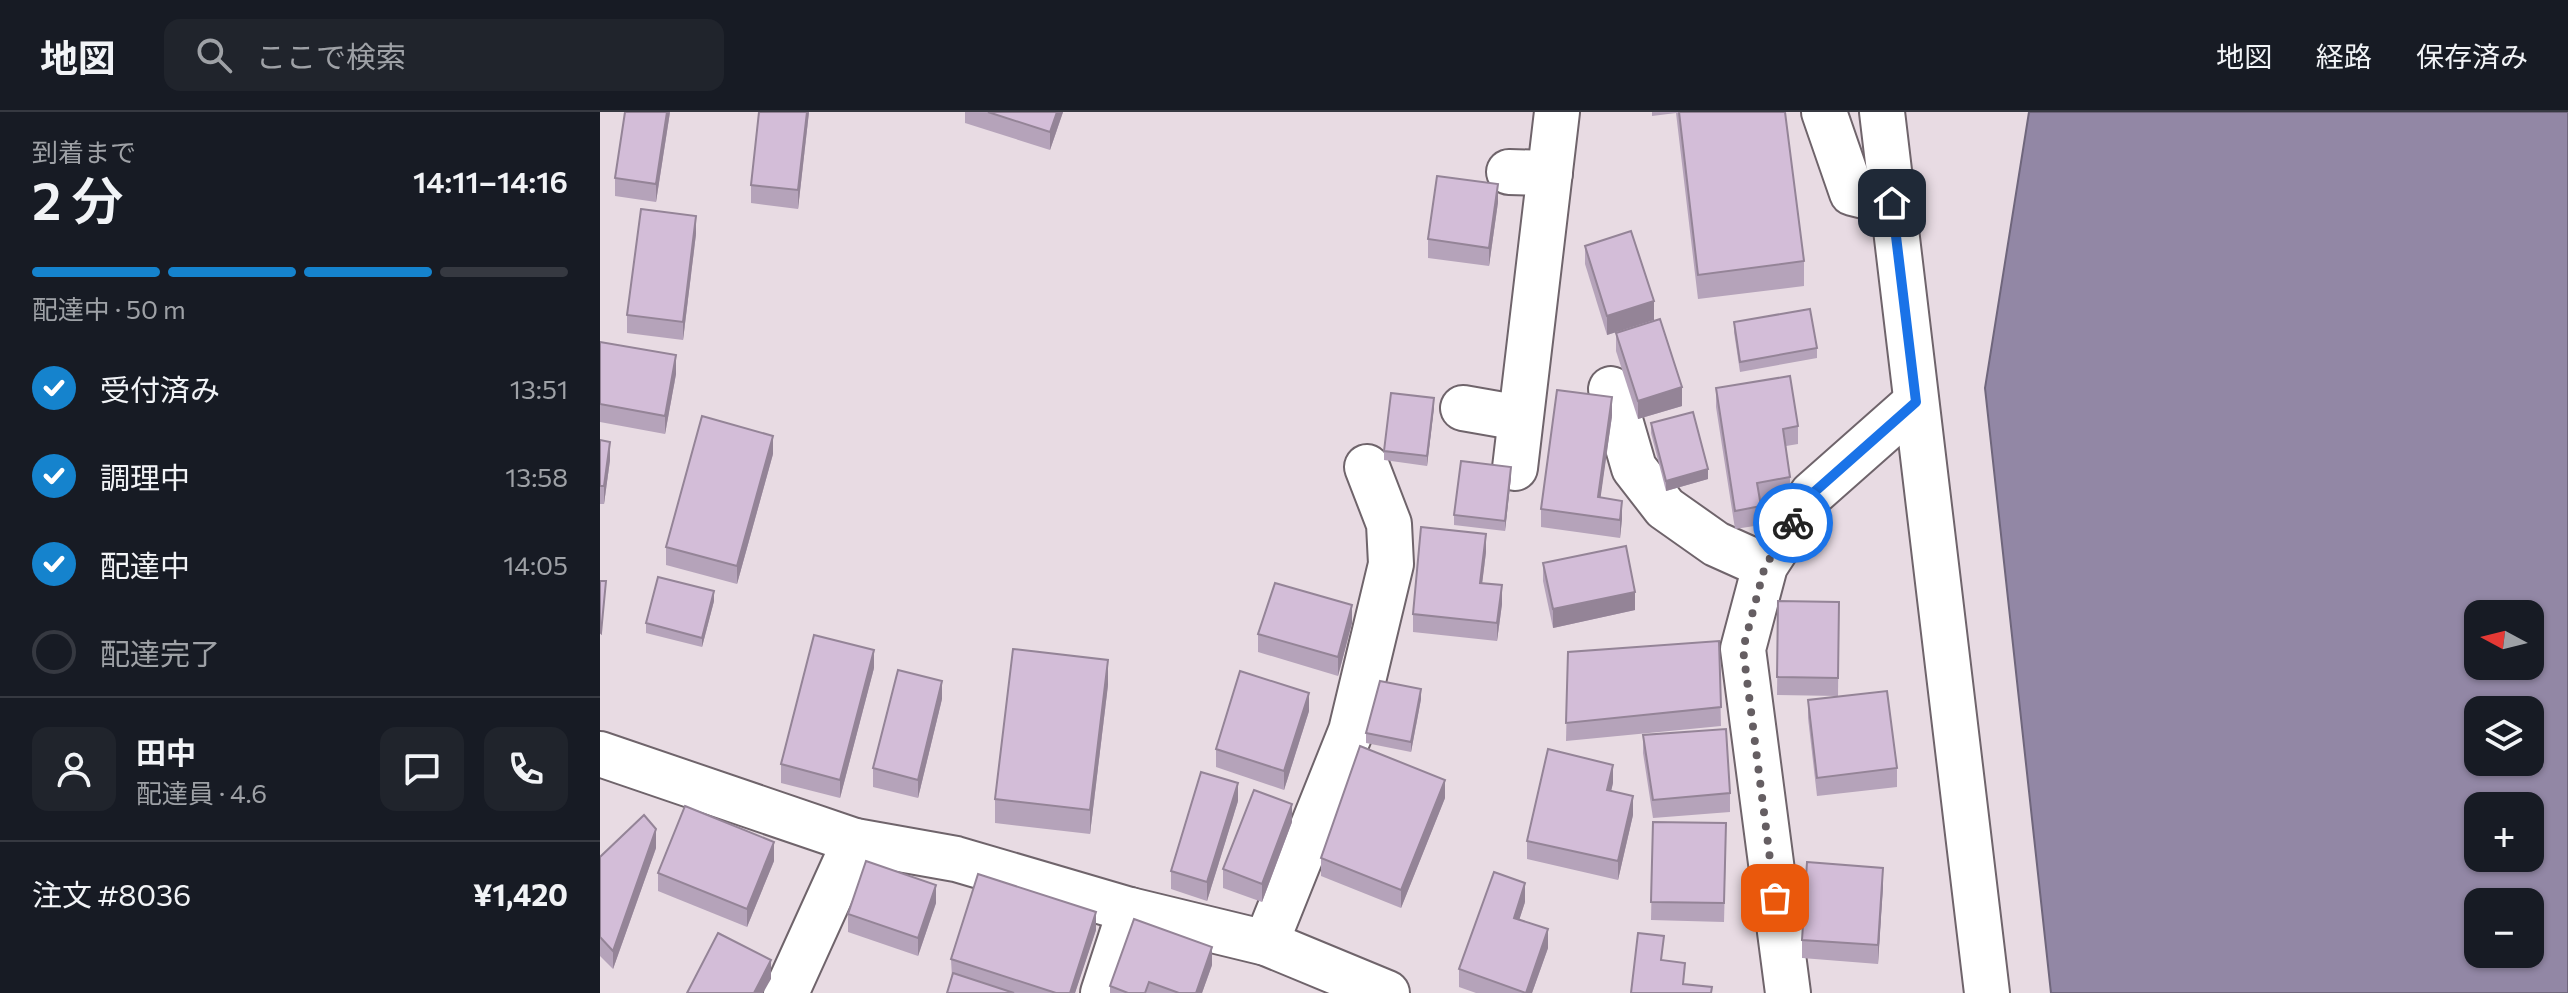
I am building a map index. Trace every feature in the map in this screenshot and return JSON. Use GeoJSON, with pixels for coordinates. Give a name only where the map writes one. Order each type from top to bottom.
{"type":"FeatureCollection","features":[{"type":"Feature","properties":{"kind":"street"},"geometry":{"type":"LineString","coordinates":[[1515,468],[1520,418],[1529,172],[1557,112]]}},
{"type":"Feature","properties":{"kind":"street"},"geometry":{"type":"LineString","coordinates":[[1824,112],[1852,193],[1892,203]]}},
{"type":"Feature","properties":{"kind":"street"},"geometry":{"type":"LineString","coordinates":[[1882,112],[1987,993]]}},
{"type":"Feature","properties":{"kind":"street"},"geometry":{"type":"LineString","coordinates":[[1611,389],[1634,468],[1665,508],[1716,544],[1765,566]]}},
{"type":"Feature","properties":{"kind":"street"},"geometry":{"type":"LineString","coordinates":[[1788,993],[1743,649],[1765,566],[1812,494],[1916,402]]}},
{"type":"Feature","properties":{"kind":"street"},"geometry":{"type":"LineString","coordinates":[[1463,408],[1520,418]]}},
{"type":"Feature","properties":{"kind":"street"},"geometry":{"type":"LineString","coordinates":[[1266,943],[1351,731],[1391,564],[1389,524],[1367,467]]}},
{"type":"Feature","properties":{"kind":"street"},"geometry":{"type":"LineString","coordinates":[[600,754],[855,841],[956,859],[1130,910],[1266,943],[1387,993]]}},
{"type":"Feature","properties":{"kind":"street"},"geometry":{"type":"LineString","coordinates":[[786,993],[855,841]]}},
{"type":"Feature","properties":{"kind":"street"},"geometry":{"type":"LineString","coordinates":[[1103,993],[1130,910]]}},
{"type":"Feature","properties":{"kind":"shaded area"},"geometry":{"type":"Polygon","coordinates":[[[2029,112],[2568,112],[2568,993],[2051,993],[1985,388],[2029,112]]]}},
{"type":"Feature","properties":{"kind":"building"},"geometry":{"type":"Polygon","coordinates":[[[625,112],[667,112],[656,184],[615,178],[625,112]]]}},
{"type":"Feature","properties":{"kind":"building"},"geometry":{"type":"Polygon","coordinates":[[[759,112],[807,112],[798,190],[751,185],[759,112]]]}},
{"type":"Feature","properties":{"kind":"building"},"geometry":{"type":"Polygon","coordinates":[[[988,112],[1057,112],[1050,132],[988,112]]]}},
{"type":"Feature","properties":{"kind":"building"},"geometry":{"type":"Polygon","coordinates":[[[1679,112],[1785,112],[1804,261],[1698,275],[1679,112]]]}},
{"type":"Feature","properties":{"kind":"building"},"geometry":{"type":"Polygon","coordinates":[[[1437,176],[1498,184],[1489,248],[1428,239],[1437,176]]]}},
{"type":"Feature","properties":{"kind":"building"},"geometry":{"type":"Polygon","coordinates":[[[641,209],[696,216],[683,322],[627,315],[641,209]]]}},
{"type":"Feature","properties":{"kind":"building"},"geometry":{"type":"Polygon","coordinates":[[[1631,231],[1654,301],[1607,316],[1585,246],[1631,231]]]}},
{"type":"Feature","properties":{"kind":"building"},"geometry":{"type":"Polygon","coordinates":[[[1810,309],[1817,348],[1740,362],[1734,322],[1810,309]]]}},
{"type":"Feature","properties":{"kind":"building"},"geometry":{"type":"Polygon","coordinates":[[[1660,319],[1682,387],[1638,401],[1616,333],[1660,319]]]}},
{"type":"Feature","properties":{"kind":"building"},"geometry":{"type":"Polygon","coordinates":[[[600,342],[676,355],[665,416],[600,404],[600,342]]]}},
{"type":"Feature","properties":{"kind":"building"},"geometry":{"type":"Polygon","coordinates":[[[1790,376],[1798,426],[1783,429],[1790,477],[1757,483],[1761,506],[1735,511],[1716,388],[1790,376]]]}},
{"type":"Feature","properties":{"kind":"building"},"geometry":{"type":"Polygon","coordinates":[[[1557,390],[1612,397],[1598,497],[1622,501],[1620,520],[1541,509],[1557,390]]]}},
{"type":"Feature","properties":{"kind":"building"},"geometry":{"type":"Polygon","coordinates":[[[1391,393],[1434,398],[1427,456],[1384,451],[1391,393]]]}},
{"type":"Feature","properties":{"kind":"building"},"geometry":{"type":"Polygon","coordinates":[[[1693,412],[1708,469],[1666,481],[1651,423],[1693,412]]]}},
{"type":"Feature","properties":{"kind":"building"},"geometry":{"type":"Polygon","coordinates":[[[702,416],[773,436],[737,566],[666,547],[702,416]]]}},
{"type":"Feature","properties":{"kind":"building"},"geometry":{"type":"Polygon","coordinates":[[[600,440],[610,442],[604,486],[600,486],[600,440]]]}},
{"type":"Feature","properties":{"kind":"building"},"geometry":{"type":"Polygon","coordinates":[[[1461,461],[1511,467],[1505,521],[1454,515],[1461,461]]]}},
{"type":"Feature","properties":{"kind":"building"},"geometry":{"type":"Polygon","coordinates":[[[1421,527],[1486,534],[1480,583],[1502,585],[1497,623],[1413,614],[1421,527]]]}},
{"type":"Feature","properties":{"kind":"building"},"geometry":{"type":"Polygon","coordinates":[[[1626,546],[1635,592],[1553,609],[1543,563],[1626,546]]]}},
{"type":"Feature","properties":{"kind":"building"},"geometry":{"type":"Polygon","coordinates":[[[658,577],[714,591],[702,638],[646,623],[658,577]]]}},
{"type":"Feature","properties":{"kind":"building"},"geometry":{"type":"Polygon","coordinates":[[[600,581],[606,581],[601,633],[600,632],[600,581]]]}},
{"type":"Feature","properties":{"kind":"building"},"geometry":{"type":"Polygon","coordinates":[[[1275,583],[1352,605],[1338,657],[1258,634],[1275,583]]]}},
{"type":"Feature","properties":{"kind":"building"},"geometry":{"type":"Polygon","coordinates":[[[1778,601],[1839,602],[1838,678],[1777,677],[1778,601]]]}},
{"type":"Feature","properties":{"kind":"building"},"geometry":{"type":"Polygon","coordinates":[[[814,635],[874,650],[840,780],[781,764],[814,635]]]}},
{"type":"Feature","properties":{"kind":"building"},"geometry":{"type":"Polygon","coordinates":[[[1719,641],[1721,707],[1566,723],[1568,652],[1719,641]]]}},
{"type":"Feature","properties":{"kind":"building"},"geometry":{"type":"Polygon","coordinates":[[[1013,649],[1108,660],[1090,810],[995,799],[1013,649]]]}},
{"type":"Feature","properties":{"kind":"building"},"geometry":{"type":"Polygon","coordinates":[[[898,670],[942,681],[918,780],[873,768],[898,670]]]}},
{"type":"Feature","properties":{"kind":"building"},"geometry":{"type":"Polygon","coordinates":[[[1240,671],[1309,693],[1284,771],[1216,749],[1240,671]]]}},
{"type":"Feature","properties":{"kind":"building"},"geometry":{"type":"Polygon","coordinates":[[[1380,681],[1421,689],[1411,742],[1366,733],[1380,681]]]}},
{"type":"Feature","properties":{"kind":"building"},"geometry":{"type":"Polygon","coordinates":[[[1887,691],[1897,768],[1817,778],[1808,700],[1887,691]]]}},
{"type":"Feature","properties":{"kind":"building"},"geometry":{"type":"Polygon","coordinates":[[[1726,729],[1730,793],[1653,800],[1643,735],[1726,729]]]}},
{"type":"Feature","properties":{"kind":"building"},"geometry":{"type":"Polygon","coordinates":[[[1360,746],[1445,780],[1401,890],[1321,858],[1360,746]]]}},
{"type":"Feature","properties":{"kind":"building"},"geometry":{"type":"Polygon","coordinates":[[[1548,749],[1613,765],[1607,790],[1633,796],[1618,861],[1527,841],[1548,749]]]}},
{"type":"Feature","properties":{"kind":"building"},"geometry":{"type":"Polygon","coordinates":[[[1201,772],[1238,783],[1207,882],[1171,871],[1201,772]]]}},
{"type":"Feature","properties":{"kind":"building"},"geometry":{"type":"Polygon","coordinates":[[[1254,790],[1292,804],[1262,884],[1223,869],[1254,790]]]}},
{"type":"Feature","properties":{"kind":"building"},"geometry":{"type":"Polygon","coordinates":[[[685,806],[774,842],[747,909],[658,873],[685,806]]]}},
{"type":"Feature","properties":{"kind":"building"},"geometry":{"type":"Polygon","coordinates":[[[644,815],[656,829],[613,951],[600,937],[600,857],[644,815]]]}},
{"type":"Feature","properties":{"kind":"building"},"geometry":{"type":"Polygon","coordinates":[[[1653,822],[1726,823],[1724,903],[1651,902],[1653,822]]]}},
{"type":"Feature","properties":{"kind":"building"},"geometry":{"type":"Polygon","coordinates":[[[866,861],[936,885],[918,938],[848,914],[866,861]]]}},
{"type":"Feature","properties":{"kind":"building"},"geometry":{"type":"Polygon","coordinates":[[[1807,862],[1883,868],[1878,945],[1802,940],[1807,862]]]}},
{"type":"Feature","properties":{"kind":"building"},"geometry":{"type":"Polygon","coordinates":[[[1494,872],[1525,883],[1514,918],[1548,929],[1526,993],[1459,969],[1494,872]]]}},
{"type":"Feature","properties":{"kind":"building"},"geometry":{"type":"Polygon","coordinates":[[[978,874],[1096,912],[1070,993],[1056,993],[951,959],[978,874]]]}},
{"type":"Feature","properties":{"kind":"building"},"geometry":{"type":"Polygon","coordinates":[[[1134,919],[1212,947],[1196,993],[1179,993],[1149,982],[1145,993],[1128,993],[1110,986],[1134,919]]]}},
{"type":"Feature","properties":{"kind":"building"},"geometry":{"type":"Polygon","coordinates":[[[718,933],[771,960],[754,993],[687,993],[718,933]]]}},
{"type":"Feature","properties":{"kind":"building"},"geometry":{"type":"Polygon","coordinates":[[[1638,933],[1664,936],[1661,960],[1685,963],[1683,984],[1712,987],[1711,993],[1631,993],[1638,933]]]}},
{"type":"Feature","properties":{"kind":"building"},"geometry":{"type":"Polygon","coordinates":[[[953,973],[1014,993],[947,993],[953,973]]]}},
{"type":"Feature","properties":{"kind":"way so far"},"geometry":{"type":"LineString","coordinates":[[1775,898],[1743,649],[1765,566],[1793,523]]}},
{"type":"Feature","properties":{"kind":"route"},"geometry":{"type":"LineString","coordinates":[[1793,523],[1812,494],[1916,402],[1892,203]]}}]}
